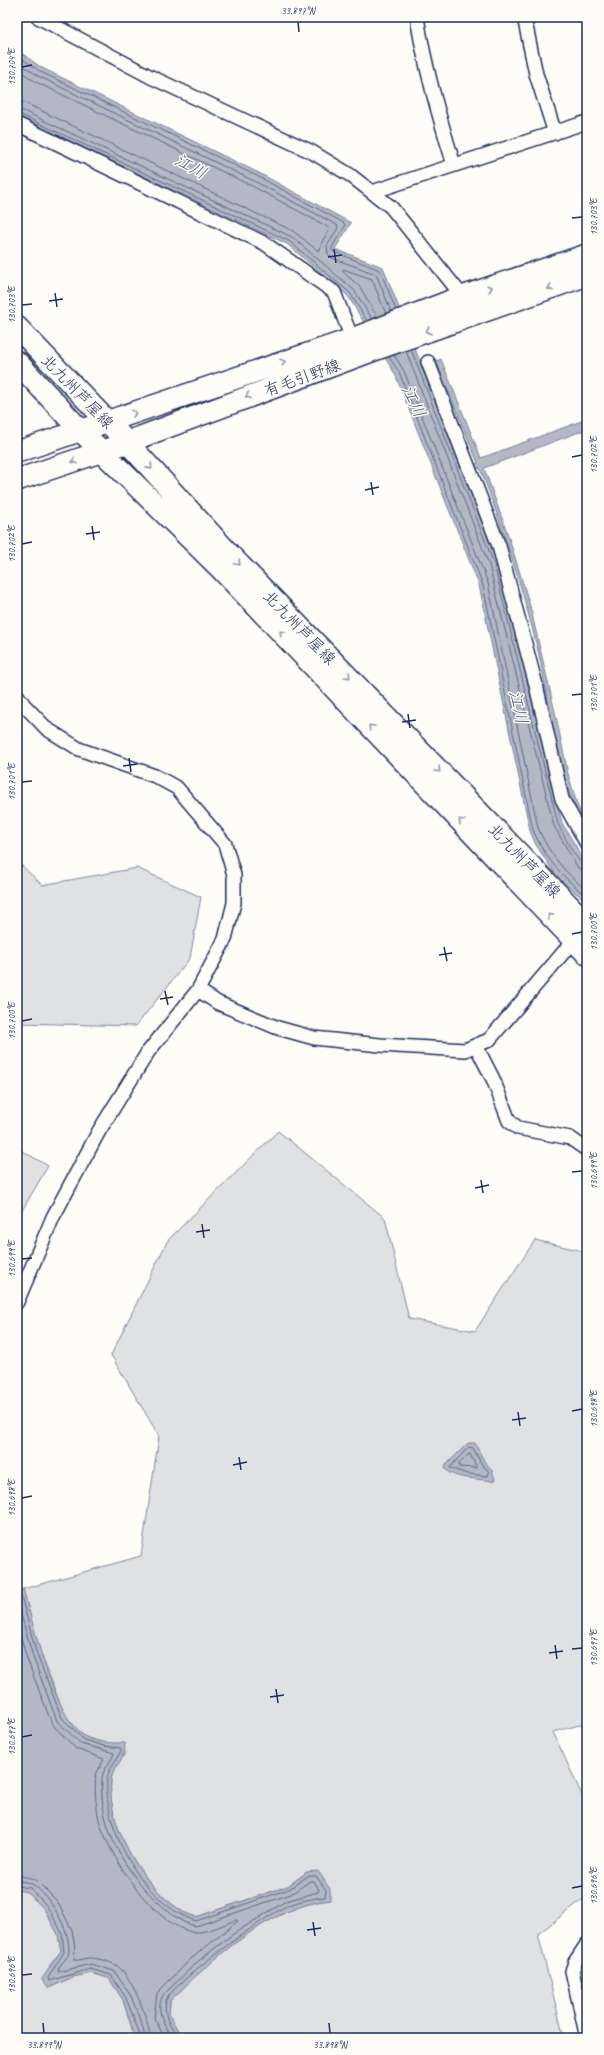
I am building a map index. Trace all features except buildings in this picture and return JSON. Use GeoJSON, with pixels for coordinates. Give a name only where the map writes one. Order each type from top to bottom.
{"type":"FeatureCollection","features":[{"type":"Feature","properties":{"kind":"main road","name":"有毛引野線"},"geometry":{"type":"LineString","coordinates":[[17,480],[126,442],[365,340],[459,298],[587,255]]}},
{"type":"Feature","properties":{"kind":"main road","name":"有毛引野線"},"geometry":{"type":"LineString","coordinates":[[17,452],[80,430],[365,340],[470,316],[587,275]]}},
{"type":"Feature","properties":{"kind":"main road","name":"北九州芦屋線"},"geometry":{"type":"LineString","coordinates":[[17,327],[232,557],[587,924]]}},
{"type":"Feature","properties":{"kind":"main road","name":"北九州芦屋線"},"geometry":{"type":"LineString","coordinates":[[17,362],[80,430],[221,569],[580,947]]}},
{"type":"Feature","properties":{"kind":"street"},"geometry":{"type":"LineString","coordinates":[[38,17],[151,77],[312,152],[350,175],[391,207],[459,298],[470,316]]}},
{"type":"Feature","properties":{"kind":"street"},"geometry":{"type":"LineString","coordinates":[[418,17],[421,42],[433,97],[454,165]]}},
{"type":"Feature","properties":{"kind":"street"},"geometry":{"type":"LineString","coordinates":[[524,17],[536,74],[555,133]]}},
{"type":"Feature","properties":{"kind":"street"},"geometry":{"type":"LineString","coordinates":[[372,192],[587,122]]}},
{"type":"Feature","properties":{"kind":"street"},"geometry":{"type":"LineString","coordinates":[[17,124],[264,243],[334,292],[365,340]]}},
{"type":"Feature","properties":{"kind":"street"},"geometry":{"type":"LineString","coordinates":[[428,362],[499,546],[536,685],[562,799],[587,844]]}},
{"type":"Feature","properties":{"kind":"street"},"geometry":{"type":"LineString","coordinates":[[17,695],[24,705],[47,729],[79,749],[155,776],[177,788],[225,844],[234,875],[234,903],[225,940],[198,990],[148,1052],[99,1131],[53,1217],[17,1302]]}},
{"type":"Feature","properties":{"kind":"street"},"geometry":{"type":"LineString","coordinates":[[198,990],[218,1003],[278,1028],[314,1038],[380,1045],[465,1050],[489,1040],[580,947]]}},
{"type":"Feature","properties":{"kind":"street"},"geometry":{"type":"LineString","coordinates":[[476,1046],[493,1079],[509,1121],[518,1128],[570,1138],[587,1150]]}},
{"type":"Feature","properties":{"kind":"street"},"geometry":{"type":"LineString","coordinates":[[587,1944],[574,1962],[572,1970],[587,2038]]}},
{"type":"Feature","properties":{"kind":"shaded area"},"geometry":{"type":"Polygon","coordinates":[[[17,861],[42,885],[137,868],[201,897],[190,958],[136,1026],[17,1023],[17,861]]]}},
{"type":"Feature","properties":{"kind":"shaded area"},"geometry":{"type":"Polygon","coordinates":[[[278,1131],[385,1218],[409,1319],[475,1331],[535,1240],[587,1252],[587,1723],[553,1732],[587,1806],[587,1896],[538,1934],[564,2038],[182,2038],[169,2015],[170,2001],[186,1985],[243,1937],[264,1924],[285,1913],[308,1904],[330,1900],[307,1872],[288,1886],[196,1917],[182,1911],[166,1899],[140,1870],[129,1852],[114,1816],[111,1797],[111,1779],[115,1769],[126,1752],[105,1743],[85,1737],[65,1716],[41,1654],[23,1589],[141,1556],[159,1436],[111,1355],[168,1240],[278,1131]]]}},
{"type":"Feature","properties":{"kind":"shaded area"},"geometry":{"type":"Polygon","coordinates":[[[17,1148],[48,1166],[17,1219],[17,1148]]]}},
{"type":"Feature","properties":{"kind":"shaded area"},"geometry":{"type":"Polygon","coordinates":[[[17,1890],[27,1891],[44,1909],[58,1934],[61,1951],[50,1965],[49,1987],[73,1977],[91,1973],[109,1978],[123,2000],[135,2038],[17,2038],[17,1890]]]}},
{"type":"Feature","properties":{"kind":"water","name":"江川"},"geometry":{"type":"Polygon","coordinates":[[[17,50],[42,68],[259,173],[351,223],[335,249],[383,267],[462,469],[478,463],[436,361],[441,359],[481,458],[587,419],[587,429],[484,468],[509,538],[530,606],[568,774],[578,807],[587,824],[587,829],[577,811],[562,767],[538,651],[519,582],[497,513],[480,468],[464,475],[498,562],[562,823],[587,865],[587,902],[558,878],[536,845],[530,831],[479,585],[395,374],[348,296],[287,244],[17,116],[17,50]]]}},
{"type":"Feature","properties":{"kind":"water"},"geometry":{"type":"Polygon","coordinates":[[[468,1443],[475,1443],[484,1461],[492,1470],[495,1480],[492,1481],[460,1477],[449,1473],[445,1469],[446,1465],[468,1443]]]}},
{"type":"Feature","properties":{"kind":"water"},"geometry":{"type":"Polygon","coordinates":[[[23,1589],[39,1647],[55,1692],[64,1712],[75,1727],[86,1737],[100,1742],[125,1743],[124,1754],[114,1770],[111,1779],[111,1797],[114,1815],[129,1852],[140,1870],[166,1899],[182,1911],[196,1917],[288,1886],[307,1872],[318,1871],[330,1889],[330,1900],[308,1904],[285,1913],[243,1937],[204,1969],[170,2001],[169,2015],[182,2038],[135,2038],[123,2000],[109,1978],[91,1973],[73,1977],[49,1988],[42,1979],[61,1951],[58,1934],[44,1909],[27,1892],[17,1890],[17,1591],[23,1589]]]}}]}
